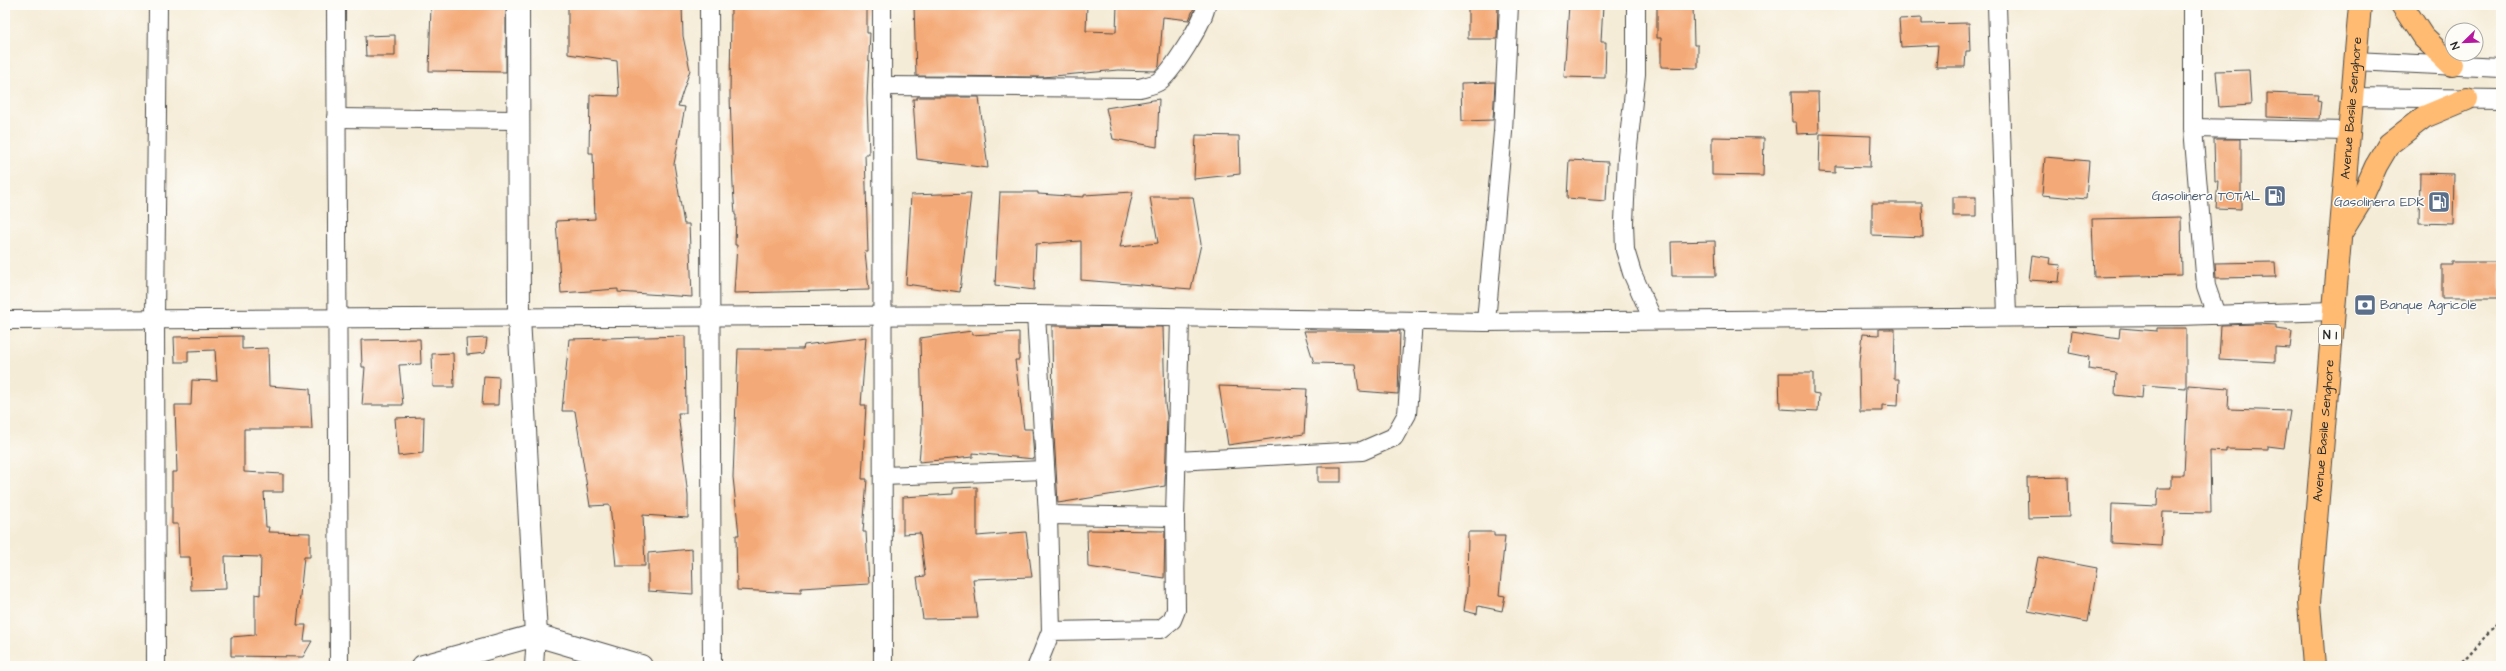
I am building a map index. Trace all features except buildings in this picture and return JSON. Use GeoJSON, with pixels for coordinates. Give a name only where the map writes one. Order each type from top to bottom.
{"type":"FeatureCollection","features":[{"type":"Feature","properties":{"kind":"highway","name":"Avenue Basile Senghore"},"geometry":{"type":"LineString","coordinates":[[2314,666],[2310,603],[2332,311],[2360,5]]}},
{"type":"Feature","properties":{"kind":"highway"},"geometry":{"type":"LineString","coordinates":[[2402,5],[2423,37],[2452,65]]}},
{"type":"Feature","properties":{"kind":"highway"},"geometry":{"type":"LineString","coordinates":[[2339,238],[2359,204],[2376,166],[2389,144],[2424,117],[2467,99]]}},
{"type":"Feature","properties":{"kind":"street"},"geometry":{"type":"LineString","coordinates":[[156,666],[155,319],[158,5]]}},
{"type":"Feature","properties":{"kind":"street"},"geometry":{"type":"LineString","coordinates":[[336,5],[339,666]]}},
{"type":"Feature","properties":{"kind":"street"},"geometry":{"type":"LineString","coordinates":[[518,5],[519,317],[536,635],[534,666]]}},
{"type":"Feature","properties":{"kind":"street"},"geometry":{"type":"LineString","coordinates":[[710,5],[712,666]]}},
{"type":"Feature","properties":{"kind":"street"},"geometry":{"type":"LineString","coordinates":[[882,5],[883,666]]}},
{"type":"Feature","properties":{"kind":"street"},"geometry":{"type":"LineString","coordinates":[[882,86],[1140,88],[1158,82],[1165,76],[1197,31],[1205,13],[1206,5]]}},
{"type":"Feature","properties":{"kind":"street"},"geometry":{"type":"LineString","coordinates":[[1486,322],[1503,132],[1509,5]]}},
{"type":"Feature","properties":{"kind":"street"},"geometry":{"type":"LineString","coordinates":[[1636,5],[1636,74],[1627,156],[1624,222],[1625,250],[1632,273],[1653,320]]}},
{"type":"Feature","properties":{"kind":"street"},"geometry":{"type":"LineString","coordinates":[[1997,5],[2007,316]]}},
{"type":"Feature","properties":{"kind":"street"},"geometry":{"type":"LineString","coordinates":[[2193,5],[2193,128],[2206,286],[2216,315]]}},
{"type":"Feature","properties":{"kind":"street"},"geometry":{"type":"LineString","coordinates":[[2354,61],[2501,68]]}},
{"type":"Feature","properties":{"kind":"street"},"geometry":{"type":"LineString","coordinates":[[2351,97],[2501,99]]}},
{"type":"Feature","properties":{"kind":"street"},"geometry":{"type":"LineString","coordinates":[[336,118],[518,120]]}},
{"type":"Feature","properties":{"kind":"street"},"geometry":{"type":"LineString","coordinates":[[2193,128],[2348,131]]}},
{"type":"Feature","properties":{"kind":"street"},"geometry":{"type":"LineString","coordinates":[[5,320],[1036,315],[1486,322],[2216,315],[2332,311]]}},
{"type":"Feature","properties":{"kind":"street"},"geometry":{"type":"LineString","coordinates":[[1036,315],[1046,470],[1051,631],[1037,666]]}},
{"type":"Feature","properties":{"kind":"street"},"geometry":{"type":"LineString","coordinates":[[1051,631],[1161,629],[1172,620],[1176,610],[1175,517],[1180,318]]}},
{"type":"Feature","properties":{"kind":"street"},"geometry":{"type":"LineString","coordinates":[[1176,461],[1362,451],[1394,437],[1407,414],[1414,321]]}},
{"type":"Feature","properties":{"kind":"street"},"geometry":{"type":"LineString","coordinates":[[883,476],[1046,470]]}},
{"type":"Feature","properties":{"kind":"street"},"geometry":{"type":"LineString","coordinates":[[1048,516],[1175,517]]}},
{"type":"Feature","properties":{"kind":"street"},"geometry":{"type":"LineString","coordinates":[[423,666],[536,635],[642,666]]}},
{"type":"Feature","properties":{"kind":"path"},"geometry":{"type":"LineString","coordinates":[[2458,666],[2501,620]]}},
{"type":"Feature","properties":{"kind":"place","name":"Gasolinera TOTAL"},"geometry":{"type":"Point","coordinates":[2275,196]}},
{"type":"Feature","properties":{"kind":"place","name":"Gasolinera EDK"},"geometry":{"type":"Point","coordinates":[2439,202]}},
{"type":"Feature","properties":{"kind":"place","name":"Banque Agricole"},"geometry":{"type":"Point","coordinates":[2365,305]}}]}
